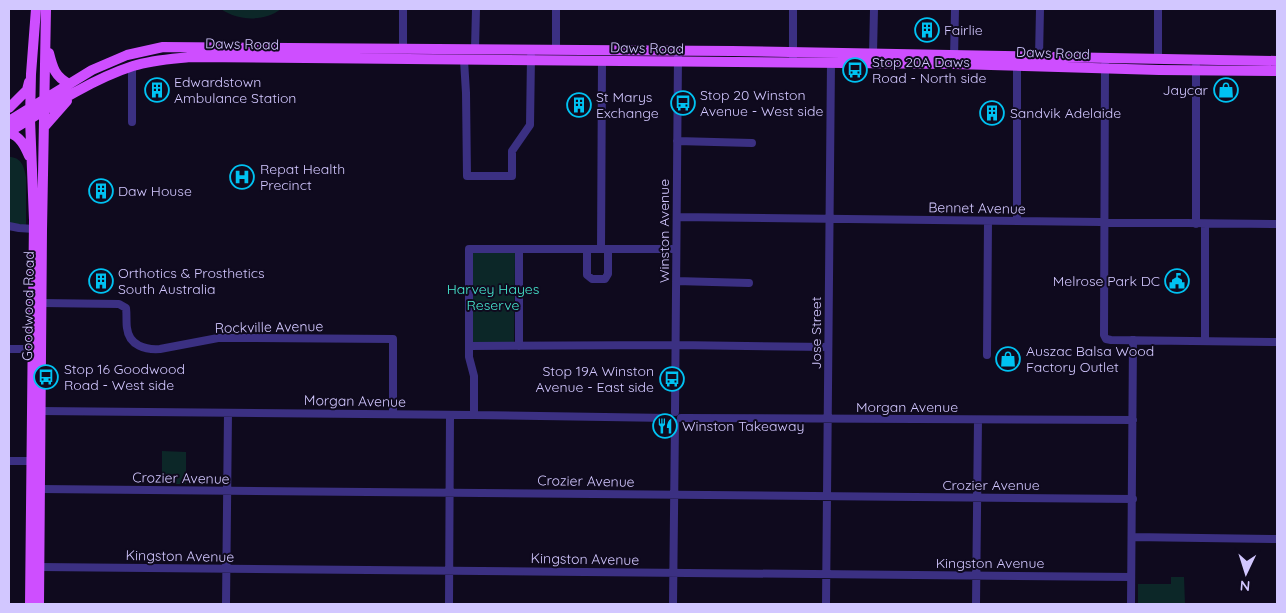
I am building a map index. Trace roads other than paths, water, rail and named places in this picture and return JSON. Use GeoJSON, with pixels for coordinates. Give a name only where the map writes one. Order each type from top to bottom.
{"type":"FeatureCollection","features":[{"type":"Feature","properties":{"kind":"main road","name":"Goodwood Road"},"geometry":{"type":"LineString","coordinates":[[36,9],[30,118],[31,167],[42,303],[39,604]]}},
{"type":"Feature","properties":{"kind":"main road","name":"Goodwood Road"},"geometry":{"type":"LineString","coordinates":[[30,604],[33,293],[36,230],[45,126],[46,9]]}},
{"type":"Feature","properties":{"kind":"main road"},"geometry":{"type":"LineString","coordinates":[[45,126],[72,89],[60,79],[52,65],[46,42]]}},
{"type":"Feature","properties":{"kind":"main road","name":"Daws Road"},"geometry":{"type":"LineString","coordinates":[[9,132],[45,110],[72,89],[92,70],[127,55],[163,47],[678,50],[793,57],[831,62],[1039,56],[1158,59],[1196,65],[1277,71]]}},
{"type":"Feature","properties":{"kind":"main road"},"geometry":{"type":"LineString","coordinates":[[213,47],[232,51],[250,51],[252,58],[265,48]]}},
{"type":"Feature","properties":{"kind":"main road"},"geometry":{"type":"LineString","coordinates":[[304,48],[304,58]]}},
{"type":"Feature","properties":{"kind":"main road"},"geometry":{"type":"LineString","coordinates":[[390,59],[403,48],[408,54],[421,59]]}},
{"type":"Feature","properties":{"kind":"main road","name":"Daws Road"},"geometry":{"type":"LineString","coordinates":[[9,121],[45,99],[132,66],[146,62],[190,57],[678,62],[873,53],[1017,65],[1105,69],[1277,61]]}},
{"type":"Feature","properties":{"kind":"main road"},"geometry":{"type":"LineString","coordinates":[[127,55],[130,60],[146,62]]}},
{"type":"Feature","properties":{"kind":"main road"},"geometry":{"type":"LineString","coordinates":[[9,108],[27,90],[32,74]]}},
{"type":"Feature","properties":{"kind":"main road"},"geometry":{"type":"LineString","coordinates":[[9,132],[16,135],[26,147],[31,167]]}},
{"type":"Feature","properties":{"kind":"main road"},"geometry":{"type":"LineString","coordinates":[[33,293],[42,303],[33,310]]}},
{"type":"Feature","properties":{"kind":"main road"},"geometry":{"type":"LineString","coordinates":[[32,402],[40,411],[32,419]]}},
{"type":"Feature","properties":{"kind":"main road"},"geometry":{"type":"LineString","coordinates":[[31,558],[39,567],[31,576]]}},
{"type":"Feature","properties":{"kind":"street"},"geometry":{"type":"LineString","coordinates":[[403,9],[403,48]]}},
{"type":"Feature","properties":{"kind":"street"},"geometry":{"type":"LineString","coordinates":[[475,49],[476,9]]}},
{"type":"Feature","properties":{"kind":"street"},"geometry":{"type":"LineString","coordinates":[[556,9],[556,49]]}},
{"type":"Feature","properties":{"kind":"street"},"geometry":{"type":"LineString","coordinates":[[793,57],[794,9]]}},
{"type":"Feature","properties":{"kind":"street"},"geometry":{"type":"LineString","coordinates":[[873,53],[874,9]]}},
{"type":"Feature","properties":{"kind":"street"},"geometry":{"type":"LineString","coordinates":[[954,59],[955,9]]}},
{"type":"Feature","properties":{"kind":"street"},"geometry":{"type":"LineString","coordinates":[[1039,56],[1040,9]]}},
{"type":"Feature","properties":{"kind":"street"},"geometry":{"type":"LineString","coordinates":[[1158,9],[1158,59]]}},
{"type":"Feature","properties":{"kind":"street"},"geometry":{"type":"LineString","coordinates":[[464,60],[467,176],[512,176],[512,151],[530,125],[532,49]]}},
{"type":"Feature","properties":{"kind":"street","name":"Winston Avenue"},"geometry":{"type":"LineString","coordinates":[[675,420],[670,414],[675,412],[678,50]]}},
{"type":"Feature","properties":{"kind":"street"},"geometry":{"type":"LineString","coordinates":[[1106,58],[1104,332],[1106,339],[1277,342]]}},
{"type":"Feature","properties":{"kind":"street"},"geometry":{"type":"LineString","coordinates":[[587,249],[587,275],[592,279],[605,279],[608,274],[604,249],[602,61]]}},
{"type":"Feature","properties":{"kind":"street","name":"Jose Street"},"geometry":{"type":"LineString","coordinates":[[826,604],[831,62]]}},
{"type":"Feature","properties":{"kind":"street"},"geometry":{"type":"LineString","coordinates":[[1017,65],[1017,221]]}},
{"type":"Feature","properties":{"kind":"street"},"geometry":{"type":"LineString","coordinates":[[1196,65],[1196,224]]}},
{"type":"Feature","properties":{"kind":"street"},"geometry":{"type":"LineString","coordinates":[[132,66],[132,122]]}},
{"type":"Feature","properties":{"kind":"street"},"geometry":{"type":"LineString","coordinates":[[677,141],[752,142]]}},
{"type":"Feature","properties":{"kind":"street","name":"Bennet Avenue"},"geometry":{"type":"LineString","coordinates":[[677,217],[1277,224]]}},
{"type":"Feature","properties":{"kind":"street"},"geometry":{"type":"LineString","coordinates":[[987,356],[988,221]]}},
{"type":"Feature","properties":{"kind":"street"},"geometry":{"type":"LineString","coordinates":[[1205,224],[1205,341]]}},
{"type":"Feature","properties":{"kind":"street"},"geometry":{"type":"LineString","coordinates":[[9,226],[36,230]]}},
{"type":"Feature","properties":{"kind":"street"},"geometry":{"type":"LineString","coordinates":[[474,415],[474,376],[469,357],[469,249],[676,249]]}},
{"type":"Feature","properties":{"kind":"street"},"geometry":{"type":"LineString","coordinates":[[518,346],[519,249]]}},
{"type":"Feature","properties":{"kind":"street"},"geometry":{"type":"LineString","coordinates":[[676,281],[749,283]]}},
{"type":"Feature","properties":{"kind":"street","name":"Rockville Avenue"},"geometry":{"type":"LineString","coordinates":[[42,303],[119,304],[126,308],[127,331],[134,343],[141,348],[151,350],[218,338],[393,339],[393,414]]}},
{"type":"Feature","properties":{"kind":"street"},"geometry":{"type":"LineString","coordinates":[[1131,604],[1133,340]]}},
{"type":"Feature","properties":{"kind":"street"},"geometry":{"type":"LineString","coordinates":[[469,346],[676,345],[828,347]]}},
{"type":"Feature","properties":{"kind":"street"},"geometry":{"type":"LineString","coordinates":[[9,349],[33,349]]}},
{"type":"Feature","properties":{"kind":"street","name":"Morgan Avenue"},"geometry":{"type":"LineString","coordinates":[[40,411],[474,415],[675,420],[1133,420]]}},
{"type":"Feature","properties":{"kind":"street"},"geometry":{"type":"LineString","coordinates":[[226,604],[228,413]]}},
{"type":"Feature","properties":{"kind":"street"},"geometry":{"type":"LineString","coordinates":[[449,604],[450,415]]}},
{"type":"Feature","properties":{"kind":"street"},"geometry":{"type":"LineString","coordinates":[[674,604],[675,420]]}},
{"type":"Feature","properties":{"kind":"street"},"geometry":{"type":"LineString","coordinates":[[976,604],[978,420]]}},
{"type":"Feature","properties":{"kind":"street"},"geometry":{"type":"LineString","coordinates":[[9,461],[32,461]]}},
{"type":"Feature","properties":{"kind":"street","name":"Crozier Avenue"},"geometry":{"type":"LineString","coordinates":[[40,489],[1132,499]]}},
{"type":"Feature","properties":{"kind":"street"},"geometry":{"type":"LineString","coordinates":[[1132,537],[1277,539]]}},
{"type":"Feature","properties":{"kind":"street","name":"Kingston Avenue"},"geometry":{"type":"LineString","coordinates":[[39,567],[1132,577]]}},
{"type":"Feature","properties":{"kind":"place","name":"Fairlie"},"geometry":{"type":"Point","coordinates":[927,30]}},
{"type":"Feature","properties":{"kind":"place","name":"Stop 20A Daws Road - North side"},"geometry":{"type":"Point","coordinates":[855,70]}},
{"type":"Feature","properties":{"kind":"place","name":"Edwardstown Ambulance Station"},"geometry":{"type":"Point","coordinates":[157,90]}},
{"type":"Feature","properties":{"kind":"place","name":"Jaycar"},"geometry":{"type":"Point","coordinates":[1226,90]}},
{"type":"Feature","properties":{"kind":"place","name":"Stop 20 Winston Avenue - West side"},"geometry":{"type":"Point","coordinates":[683,103]}},
{"type":"Feature","properties":{"kind":"place","name":"St Marys Exchange"},"geometry":{"type":"Point","coordinates":[579,105]}},
{"type":"Feature","properties":{"kind":"place","name":"Sandvik Adelaide"},"geometry":{"type":"Point","coordinates":[992,113]}},
{"type":"Feature","properties":{"kind":"place","name":"Repat Health Precinct"},"geometry":{"type":"Point","coordinates":[242,177]}},
{"type":"Feature","properties":{"kind":"place","name":"Daw House"},"geometry":{"type":"Point","coordinates":[101,191]}},
{"type":"Feature","properties":{"kind":"place","name":"Orthotics & Prosthetics South Australia"},"geometry":{"type":"Point","coordinates":[101,281]}},
{"type":"Feature","properties":{"kind":"place","name":"Melrose Park DC"},"geometry":{"type":"Point","coordinates":[1177,281]}},
{"type":"Feature","properties":{"kind":"place","name":"Auszac Balsa Wood Factory Outlet"},"geometry":{"type":"Point","coordinates":[1008,359]}},
{"type":"Feature","properties":{"kind":"place","name":"Stop 16 Goodwood Road - West side"},"geometry":{"type":"Point","coordinates":[46,377]}},
{"type":"Feature","properties":{"kind":"place","name":"Stop 19A Winston Avenue - East side"},"geometry":{"type":"Point","coordinates":[672,379]}},
{"type":"Feature","properties":{"kind":"place","name":"Winston Takeaway"},"geometry":{"type":"Point","coordinates":[665,426]}},
{"type":"Feature","properties":{"kind":"park label","name":"Harvey Hayes Reserve"},"geometry":{"type":"Point","coordinates":[493,298]}}]}
